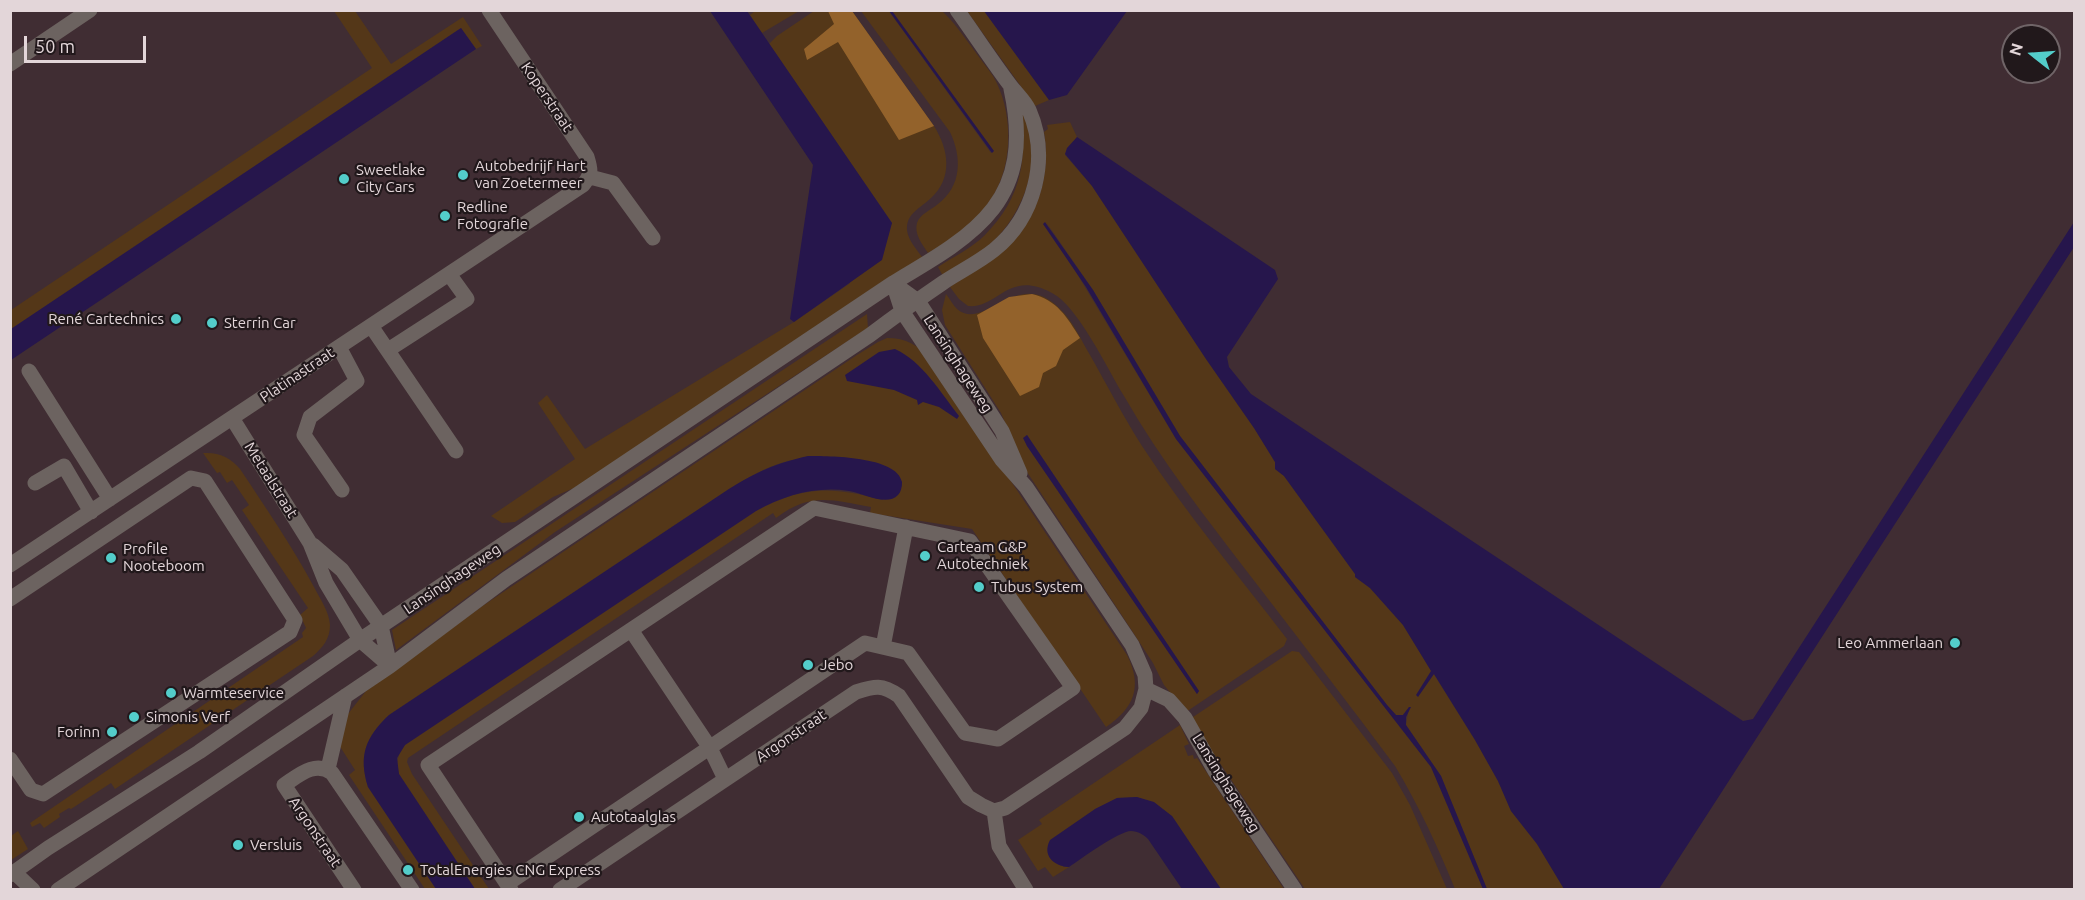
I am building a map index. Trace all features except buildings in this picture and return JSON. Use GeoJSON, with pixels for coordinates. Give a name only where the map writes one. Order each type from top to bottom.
{"type":"FeatureCollection","features":[{"type":"Feature","properties":{"kind":"street"},"geometry":{"type":"LineString","coordinates":[[10,64],[90,10]]}},
{"type":"Feature","properties":{"kind":"street","name":"Koperstraat"},"geometry":{"type":"LineString","coordinates":[[489,10],[587,157],[591,170],[586,181]]}},
{"type":"Feature","properties":{"kind":"street"},"geometry":{"type":"LineString","coordinates":[[902,311],[993,251],[1008,237],[1021,220],[1037,182],[1039,152],[1036,130],[1029,107],[1010,86],[957,10]]}},
{"type":"Feature","properties":{"kind":"street"},"geometry":{"type":"LineString","coordinates":[[893,283],[929,262],[981,225],[998,204],[1012,178],[1018,133],[1010,86]]}},
{"type":"Feature","properties":{"kind":"street"},"geometry":{"type":"LineString","coordinates":[[586,181],[613,183],[653,238]]}},
{"type":"Feature","properties":{"kind":"street","name":"Platinastraat"},"geometry":{"type":"LineString","coordinates":[[10,565],[586,181]]}},
{"type":"Feature","properties":{"kind":"street"},"geometry":{"type":"LineString","coordinates":[[388,350],[467,299],[449,274]]}},
{"type":"Feature","properties":{"kind":"street","name":"Lansinghageweg"},"geometry":{"type":"LineString","coordinates":[[893,283],[918,300],[1002,431],[1026,487]]}},
{"type":"Feature","properties":{"kind":"street","name":"Lansinghageweg"},"geometry":{"type":"LineString","coordinates":[[893,283],[902,311],[1002,460],[1026,487],[1132,645],[1142,663],[1146,689],[1163,695],[1180,711],[1198,738],[1215,771],[1295,890]]}},
{"type":"Feature","properties":{"kind":"street","name":"Lansinghageweg"},"geometry":{"type":"LineString","coordinates":[[12,874],[48,848],[199,752],[360,640],[893,283]]}},
{"type":"Feature","properties":{"kind":"street","name":"Lansinghageweg"},"geometry":{"type":"LineString","coordinates":[[58,890],[390,666],[506,579],[870,335],[902,311]]}},
{"type":"Feature","properties":{"kind":"street"},"geometry":{"type":"LineString","coordinates":[[371,326],[456,451]]}},
{"type":"Feature","properties":{"kind":"street"},"geometry":{"type":"LineString","coordinates":[[339,347],[357,381],[310,417],[304,435],[342,490]]}},
{"type":"Feature","properties":{"kind":"street"},"geometry":{"type":"LineString","coordinates":[[29,371],[121,524]]}},
{"type":"Feature","properties":{"kind":"street","name":"Metaalstraat"},"geometry":{"type":"LineString","coordinates":[[232,418],[310,543],[326,583],[360,640],[390,666]]}},
{"type":"Feature","properties":{"kind":"street"},"geometry":{"type":"LineString","coordinates":[[35,483],[64,466],[91,512]]}},
{"type":"Feature","properties":{"kind":"street"},"geometry":{"type":"LineString","coordinates":[[10,598],[191,478],[205,481],[295,620],[290,632],[43,794],[31,790],[10,759]]}},
{"type":"Feature","properties":{"kind":"street"},"geometry":{"type":"LineString","coordinates":[[814,508],[970,541],[1072,688],[998,739],[965,733],[908,653],[865,643],[509,887],[428,765],[631,630],[814,508]]}},
{"type":"Feature","properties":{"kind":"street"},"geometry":{"type":"LineString","coordinates":[[884,647],[906,527]]}},
{"type":"Feature","properties":{"kind":"street","name":"Metaalstraat"},"geometry":{"type":"LineString","coordinates":[[310,543],[342,570],[381,626],[390,666]]}},
{"type":"Feature","properties":{"kind":"street"},"geometry":{"type":"LineString","coordinates":[[631,630],[710,748],[725,779]]}},
{"type":"Feature","properties":{"kind":"street","name":"Argonstraat"},"geometry":{"type":"LineString","coordinates":[[560,890],[856,692],[873,686],[887,688],[898,696],[968,797],[994,811]]}},
{"type":"Feature","properties":{"kind":"street"},"geometry":{"type":"LineString","coordinates":[[1026,890],[999,846],[994,811],[1005,808],[1125,728],[1141,708],[1146,689]]}},
{"type":"Feature","properties":{"kind":"street"},"geometry":{"type":"LineString","coordinates":[[345,696],[328,769],[412,890]]}},
{"type":"Feature","properties":{"kind":"street","name":"Argonstraat"},"geometry":{"type":"LineString","coordinates":[[328,769],[312,768],[284,785],[354,890]]}},
{"type":"Feature","properties":{"kind":"street"},"geometry":{"type":"LineString","coordinates":[[12,874],[18,890]]}},
{"type":"Feature","properties":{"kind":"street"},"geometry":{"type":"LineString","coordinates":[[12,874],[33,890]]}},
{"type":"Feature","properties":{"kind":"shaded area"},"geometry":{"type":"Polygon","coordinates":[[[334,11],[355,11],[391,64],[463,17],[482,46],[476,49],[461,28],[11,329],[11,310],[372,68],[334,11]]]}},
{"type":"Feature","properties":{"kind":"shaded area"},"geometry":{"type":"Polygon","coordinates":[[[710,11],[747,11],[892,223],[882,260],[794,322],[790,319],[813,165],[710,11]]]}},
{"type":"Feature","properties":{"kind":"shaded area"},"geometry":{"type":"Polygon","coordinates":[[[755,11],[799,11],[762,33],[750,15],[755,11]]]}},
{"type":"Feature","properties":{"kind":"shaded area"},"geometry":{"type":"Polygon","coordinates":[[[814,11],[852,11],[939,135],[946,164],[943,182],[931,198],[915,211],[907,224],[909,237],[923,258],[583,484],[553,497],[515,522],[502,523],[491,516],[575,459],[538,403],[547,395],[585,449],[794,322],[849,284],[892,223],[769,44],[814,11]]]}},
{"type":"Feature","properties":{"kind":"shaded area"},"geometry":{"type":"Polygon","coordinates":[[[828,11],[852,11],[934,126],[899,140],[838,42],[807,60],[804,49],[834,24],[828,11]]]}},
{"type":"Feature","properties":{"kind":"shaded area"},"geometry":{"type":"Polygon","coordinates":[[[861,11],[889,11],[991,153],[993,151],[892,11],[942,11],[993,76],[1004,104],[1008,152],[1005,168],[993,196],[965,229],[928,253],[918,235],[917,223],[952,189],[958,171],[957,151],[950,132],[861,11]]]}},
{"type":"Feature","properties":{"kind":"shaded area"},"geometry":{"type":"Polygon","coordinates":[[[889,11],[892,11],[994,151],[992,153],[889,11]]]}},
{"type":"Feature","properties":{"kind":"shaded area"},"geometry":{"type":"Polygon","coordinates":[[[967,11],[984,11],[1049,100],[1035,106],[967,11]]]}},
{"type":"Feature","properties":{"kind":"shaded area"},"geometry":{"type":"Polygon","coordinates":[[[984,11],[1127,11],[1067,95],[1049,100],[984,11]]]}},
{"type":"Feature","properties":{"kind":"shaded area"},"geometry":{"type":"Polygon","coordinates":[[[461,28],[476,49],[11,360],[11,329],[461,28]]]}},
{"type":"Feature","properties":{"kind":"shaded area"},"geometry":{"type":"Polygon","coordinates":[[[1021,104],[1029,128],[1032,147],[1032,163],[1024,195],[1008,225],[986,248],[943,276],[938,267],[980,240],[997,221],[1015,191],[1022,160],[1023,143],[1018,106],[1021,104]]]}},
{"type":"Feature","properties":{"kind":"shaded area"},"geometry":{"type":"Polygon","coordinates":[[[1070,122],[1077,137],[1065,155],[1092,186],[1254,428],[1275,462],[1275,469],[1284,476],[1355,577],[1370,588],[1403,625],[1475,740],[1498,781],[1511,811],[1537,844],[1564,889],[1487,889],[1441,776],[1406,725],[1409,707],[1403,715],[1396,715],[1387,705],[1180,436],[1093,290],[1046,222],[1176,439],[1431,767],[1483,889],[1455,889],[1428,827],[1395,766],[1169,467],[1072,311],[1052,293],[1037,287],[1025,285],[1014,287],[988,302],[968,306],[950,287],[1021,232],[1034,209],[1043,184],[1046,158],[1044,132],[1048,129],[1047,125],[1070,122]]]}},
{"type":"Feature","properties":{"kind":"shaded area"},"geometry":{"type":"Polygon","coordinates":[[[1077,137],[1275,270],[1278,279],[1227,357],[1229,367],[1251,394],[1743,721],[1753,719],[2074,222],[2074,247],[1659,889],[1564,889],[1537,844],[1511,811],[1498,781],[1475,740],[1434,674],[1418,697],[1416,695],[1431,671],[1403,625],[1370,588],[1355,577],[1284,476],[1275,469],[1275,462],[1254,428],[1092,186],[1065,154],[1067,148],[1077,137]]]}},
{"type":"Feature","properties":{"kind":"shaded area"},"geometry":{"type":"Polygon","coordinates":[[[1045,222],[1093,290],[1180,436],[1387,705],[1396,715],[1403,715],[1411,707],[1406,717],[1406,725],[1441,776],[1487,889],[1483,889],[1431,767],[1176,439],[1086,287],[1043,224],[1045,222]]]}},
{"type":"Feature","properties":{"kind":"shaded area"},"geometry":{"type":"Polygon","coordinates":[[[946,294],[957,309],[968,314],[979,313],[1016,296],[1030,294],[1044,297],[1060,309],[1069,319],[1142,446],[1194,520],[1287,639],[1284,646],[1186,712],[1164,685],[1153,663],[1025,469],[1001,413],[945,325],[942,310],[946,294]],[[1027,435],[1024,438],[1027,446],[1197,694],[1199,691],[1027,435]]]}},
{"type":"Feature","properties":{"kind":"shaded area"},"geometry":{"type":"Polygon","coordinates":[[[1032,294],[1055,305],[1066,316],[1080,338],[1063,350],[1056,366],[1043,373],[1039,387],[1020,396],[983,338],[977,315],[1009,297],[1032,294]]]}},
{"type":"Feature","properties":{"kind":"shaded area"},"geometry":{"type":"Polygon","coordinates":[[[867,314],[868,328],[555,532],[396,650],[392,630],[867,314]]]}},
{"type":"Feature","properties":{"kind":"shaded area"},"geometry":{"type":"Polygon","coordinates":[[[887,338],[912,343],[930,360],[1127,655],[1132,667],[1135,687],[1133,696],[1123,712],[1106,727],[972,529],[870,513],[871,507],[844,502],[822,500],[800,504],[776,518],[773,513],[408,758],[407,762],[412,774],[489,889],[475,889],[399,774],[398,759],[402,749],[756,511],[788,497],[818,491],[848,492],[882,500],[902,486],[897,475],[886,467],[870,462],[812,458],[784,462],[763,470],[729,489],[389,715],[381,723],[366,747],[365,776],[368,787],[436,889],[425,889],[349,775],[355,770],[339,745],[344,719],[366,691],[481,607],[857,355],[887,338]]]}},
{"type":"Feature","properties":{"kind":"shaded area"},"geometry":{"type":"Polygon","coordinates":[[[895,349],[914,361],[930,378],[959,416],[957,419],[939,407],[923,402],[918,405],[917,400],[894,390],[847,381],[845,375],[879,352],[895,349]]]}},
{"type":"Feature","properties":{"kind":"shaded area"},"geometry":{"type":"Polygon","coordinates":[[[1027,435],[1199,691],[1197,694],[1027,446],[1023,438],[1027,435]]]}},
{"type":"Feature","properties":{"kind":"shaded area"},"geometry":{"type":"Polygon","coordinates":[[[203,453],[224,456],[240,469],[288,542],[324,605],[330,625],[327,639],[313,656],[115,789],[111,783],[71,809],[59,814],[60,817],[44,828],[40,823],[32,827],[30,823],[303,637],[302,633],[306,628],[300,615],[308,608],[242,510],[249,505],[232,480],[227,483],[203,453]]]}},
{"type":"Feature","properties":{"kind":"shaded area"},"geometry":{"type":"Polygon","coordinates":[[[808,456],[830,456],[875,462],[897,473],[902,482],[901,491],[893,498],[881,500],[849,491],[813,491],[789,496],[767,505],[405,745],[397,758],[399,774],[475,889],[436,889],[368,787],[364,756],[370,739],[381,723],[389,715],[729,489],[767,469],[808,456]]]}},
{"type":"Feature","properties":{"kind":"shaded area"},"geometry":{"type":"Polygon","coordinates":[[[1292,651],[1299,652],[1392,773],[1410,805],[1447,889],[1305,889],[1190,719],[1292,651]]]}},
{"type":"Feature","properties":{"kind":"shaded area"},"geometry":{"type":"Polygon","coordinates":[[[1180,725],[1189,744],[1184,746],[1188,756],[1193,755],[1194,759],[1197,758],[1284,889],[1221,889],[1172,816],[1137,797],[1117,798],[1095,809],[1063,867],[1069,867],[1053,877],[1045,867],[1038,871],[1018,840],[1042,824],[1039,820],[1180,725]]]}},
{"type":"Feature","properties":{"kind":"shaded area"},"geometry":{"type":"Polygon","coordinates":[[[1137,797],[1154,802],[1172,816],[1221,889],[1182,889],[1148,839],[1134,831],[1125,832],[1109,840],[1069,867],[1050,859],[1047,850],[1050,840],[1095,809],[1117,798],[1137,797]]]}},
{"type":"Feature","properties":{"kind":"shaded area"},"geometry":{"type":"Polygon","coordinates":[[[18,831],[28,849],[11,860],[11,836],[18,831]]]}},
{"type":"Feature","properties":{"kind":"place","name":"Autobedrijf Hart van Zoetermeer"},"geometry":{"type":"Point","coordinates":[463,175]}},
{"type":"Feature","properties":{"kind":"place","name":"Sweetlake City Cars"},"geometry":{"type":"Point","coordinates":[344,179]}},
{"type":"Feature","properties":{"kind":"place","name":"Redline Fotografie"},"geometry":{"type":"Point","coordinates":[445,216]}},
{"type":"Feature","properties":{"kind":"place","name":"René Cartechnics"},"geometry":{"type":"Point","coordinates":[176,319]}},
{"type":"Feature","properties":{"kind":"place","name":"Sterrin Car"},"geometry":{"type":"Point","coordinates":[212,323]}},
{"type":"Feature","properties":{"kind":"place","name":"Carteam G&P Autotechniek"},"geometry":{"type":"Point","coordinates":[925,556]}},
{"type":"Feature","properties":{"kind":"place","name":"Profile Nooteboom"},"geometry":{"type":"Point","coordinates":[111,558]}},
{"type":"Feature","properties":{"kind":"place","name":"Tubus System"},"geometry":{"type":"Point","coordinates":[979,587]}},
{"type":"Feature","properties":{"kind":"place","name":"Leo Ammerlaan"},"geometry":{"type":"Point","coordinates":[1955,643]}},
{"type":"Feature","properties":{"kind":"place","name":"Jebo"},"geometry":{"type":"Point","coordinates":[808,665]}},
{"type":"Feature","properties":{"kind":"place","name":"Warmteservice"},"geometry":{"type":"Point","coordinates":[171,693]}},
{"type":"Feature","properties":{"kind":"place","name":"Simonis Verf"},"geometry":{"type":"Point","coordinates":[134,717]}},
{"type":"Feature","properties":{"kind":"place","name":"Forinn"},"geometry":{"type":"Point","coordinates":[112,732]}},
{"type":"Feature","properties":{"kind":"place","name":"Autotaalglas"},"geometry":{"type":"Point","coordinates":[579,817]}},
{"type":"Feature","properties":{"kind":"place","name":"Versluis"},"geometry":{"type":"Point","coordinates":[238,845]}},
{"type":"Feature","properties":{"kind":"place","name":"TotalEnergies CNG Express"},"geometry":{"type":"Point","coordinates":[408,870]}}]}
